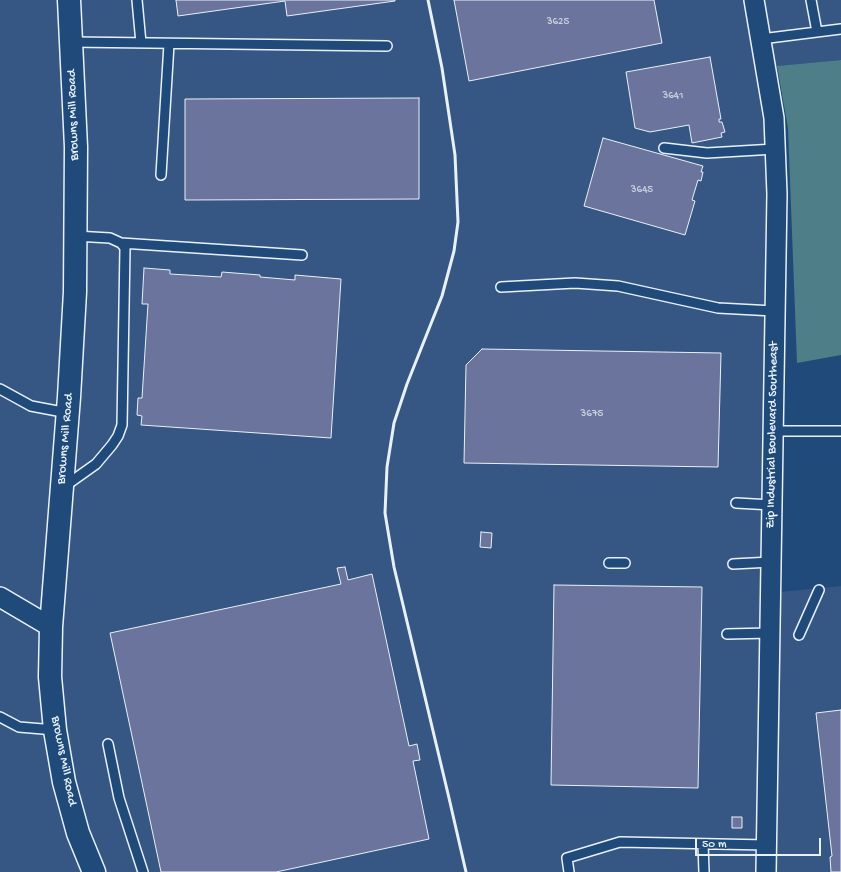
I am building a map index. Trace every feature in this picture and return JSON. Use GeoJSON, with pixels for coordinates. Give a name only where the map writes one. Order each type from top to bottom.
{"type":"FeatureCollection","features":[{"type":"Feature","properties":{"kind":"street","name":"Browns Mill Road"},"geometry":{"type":"LineString","coordinates":[[69,0],[76,146],[75,292],[68,413],[51,626],[50,677],[55,730],[66,789],[78,833],[94,872]]}},
{"type":"Feature","properties":{"kind":"street","name":"Zip Industrial Boulevard Southeast"},"geometry":{"type":"LineString","coordinates":[[754,0],[774,118],[777,194],[766,872]]}},
{"type":"Feature","properties":{"kind":"street"},"geometry":{"type":"LineString","coordinates":[[0,597],[51,626]]}},
{"type":"Feature","properties":{"kind":"lane"},"geometry":{"type":"LineString","coordinates":[[137,0],[141,43]]}},
{"type":"Feature","properties":{"kind":"lane"},"geometry":{"type":"LineString","coordinates":[[811,0],[817,32]]}},
{"type":"Feature","properties":{"kind":"lane"},"geometry":{"type":"LineString","coordinates":[[761,39],[841,29]]}},
{"type":"Feature","properties":{"kind":"lane"},"geometry":{"type":"LineString","coordinates":[[72,42],[387,46]]}},
{"type":"Feature","properties":{"kind":"lane"},"geometry":{"type":"LineString","coordinates":[[161,175],[169,44]]}},
{"type":"Feature","properties":{"kind":"lane"},"geometry":{"type":"LineString","coordinates":[[664,148],[707,153],[775,149]]}},
{"type":"Feature","properties":{"kind":"lane"},"geometry":{"type":"LineString","coordinates":[[75,236],[110,238],[121,243],[302,255]]}},
{"type":"Feature","properties":{"kind":"lane"},"geometry":{"type":"LineString","coordinates":[[62,488],[96,464],[112,446],[122,425],[125,248],[121,243]]}},
{"type":"Feature","properties":{"kind":"lane"},"geometry":{"type":"LineString","coordinates":[[501,287],[575,283],[618,286],[718,308],[774,311]]}},
{"type":"Feature","properties":{"kind":"lane"},"geometry":{"type":"LineString","coordinates":[[0,389],[31,406],[68,413]]}},
{"type":"Feature","properties":{"kind":"lane"},"geometry":{"type":"LineString","coordinates":[[773,431],[841,431]]}},
{"type":"Feature","properties":{"kind":"lane"},"geometry":{"type":"LineString","coordinates":[[736,503],[772,505]]}},
{"type":"Feature","properties":{"kind":"lane"},"geometry":{"type":"LineString","coordinates":[[733,564],[771,562]]}},
{"type":"Feature","properties":{"kind":"lane"},"geometry":{"type":"LineString","coordinates":[[609,563],[624,563]]}},
{"type":"Feature","properties":{"kind":"lane"},"geometry":{"type":"LineString","coordinates":[[799,635],[819,590]]}},
{"type":"Feature","properties":{"kind":"lane"},"geometry":{"type":"LineString","coordinates":[[727,634],[770,633]]}},
{"type":"Feature","properties":{"kind":"lane"},"geometry":{"type":"LineString","coordinates":[[0,717],[19,727],[55,730]]}},
{"type":"Feature","properties":{"kind":"lane"},"geometry":{"type":"LineString","coordinates":[[108,744],[119,798],[143,872]]}},
{"type":"Feature","properties":{"kind":"lane"},"geometry":{"type":"LineString","coordinates":[[569,872],[567,858],[620,842],[767,845]]}},
{"type":"Feature","properties":{"kind":"lane"},"geometry":{"type":"LineString","coordinates":[[702,844],[704,872]]}},
{"type":"Feature","properties":{"kind":"shaded area"},"geometry":{"type":"Polygon","coordinates":[[[0,0],[841,0],[841,60],[767,67],[767,475],[770,593],[841,586],[841,872],[0,872],[0,0]]]}},
{"type":"Feature","properties":{"kind":"green space"},"geometry":{"type":"Polygon","coordinates":[[[841,60],[841,355],[797,363],[788,128],[777,66],[841,60]]]}},
{"type":"Feature","properties":{"kind":"building"},"geometry":{"type":"Polygon","coordinates":[[[176,0],[395,1],[287,16],[285,1],[178,16],[176,0]]]}},
{"type":"Feature","properties":{"kind":"building"},"geometry":{"type":"Polygon","coordinates":[[[454,0],[654,0],[662,43],[469,81],[454,0]]]}},
{"type":"Feature","properties":{"kind":"building"},"geometry":{"type":"Polygon","coordinates":[[[710,57],[721,119],[719,119],[719,122],[722,122],[725,132],[721,133],[722,137],[692,143],[689,125],[650,132],[635,128],[626,72],[710,57]]]}},
{"type":"Feature","properties":{"kind":"building"},"geometry":{"type":"Polygon","coordinates":[[[419,98],[419,199],[185,200],[185,99],[419,98]]]}},
{"type":"Feature","properties":{"kind":"building"},"geometry":{"type":"Polygon","coordinates":[[[603,138],[703,166],[701,181],[698,180],[692,200],[695,201],[685,235],[584,206],[603,138]]]}},
{"type":"Feature","properties":{"kind":"building"},"geometry":{"type":"Polygon","coordinates":[[[144,268],[170,270],[170,274],[221,277],[222,272],[295,280],[295,275],[341,279],[331,438],[141,425],[142,416],[137,415],[138,398],[142,398],[148,304],[142,304],[144,268]]]}},
{"type":"Feature","properties":{"kind":"building"},"geometry":{"type":"Polygon","coordinates":[[[482,349],[721,353],[718,467],[464,463],[466,365],[482,349]]]}},
{"type":"Feature","properties":{"kind":"building"},"geometry":{"type":"Polygon","coordinates":[[[481,532],[492,533],[491,548],[480,547],[481,532]]]}},
{"type":"Feature","properties":{"kind":"building"},"geometry":{"type":"Polygon","coordinates":[[[345,567],[348,580],[372,574],[409,746],[417,744],[420,760],[413,761],[429,839],[276,872],[161,872],[110,633],[341,584],[337,568],[345,567]]]}},
{"type":"Feature","properties":{"kind":"building"},"geometry":{"type":"Polygon","coordinates":[[[554,585],[702,587],[698,788],[551,785],[554,585]]]}},
{"type":"Feature","properties":{"kind":"building"},"geometry":{"type":"Polygon","coordinates":[[[841,710],[841,872],[831,872],[830,857],[832,856],[816,713],[841,710]]]}},
{"type":"Feature","properties":{"kind":"building"},"geometry":{"type":"Polygon","coordinates":[[[732,817],[742,817],[742,828],[732,828],[732,817]]]}},
{"type":"Feature","properties":{"kind":"railway"},"geometry":{"type":"LineString","coordinates":[[428,0],[442,68],[455,155],[458,222],[454,251],[442,296],[407,384],[394,423],[387,467],[385,513],[394,567],[466,872]]}}]}
